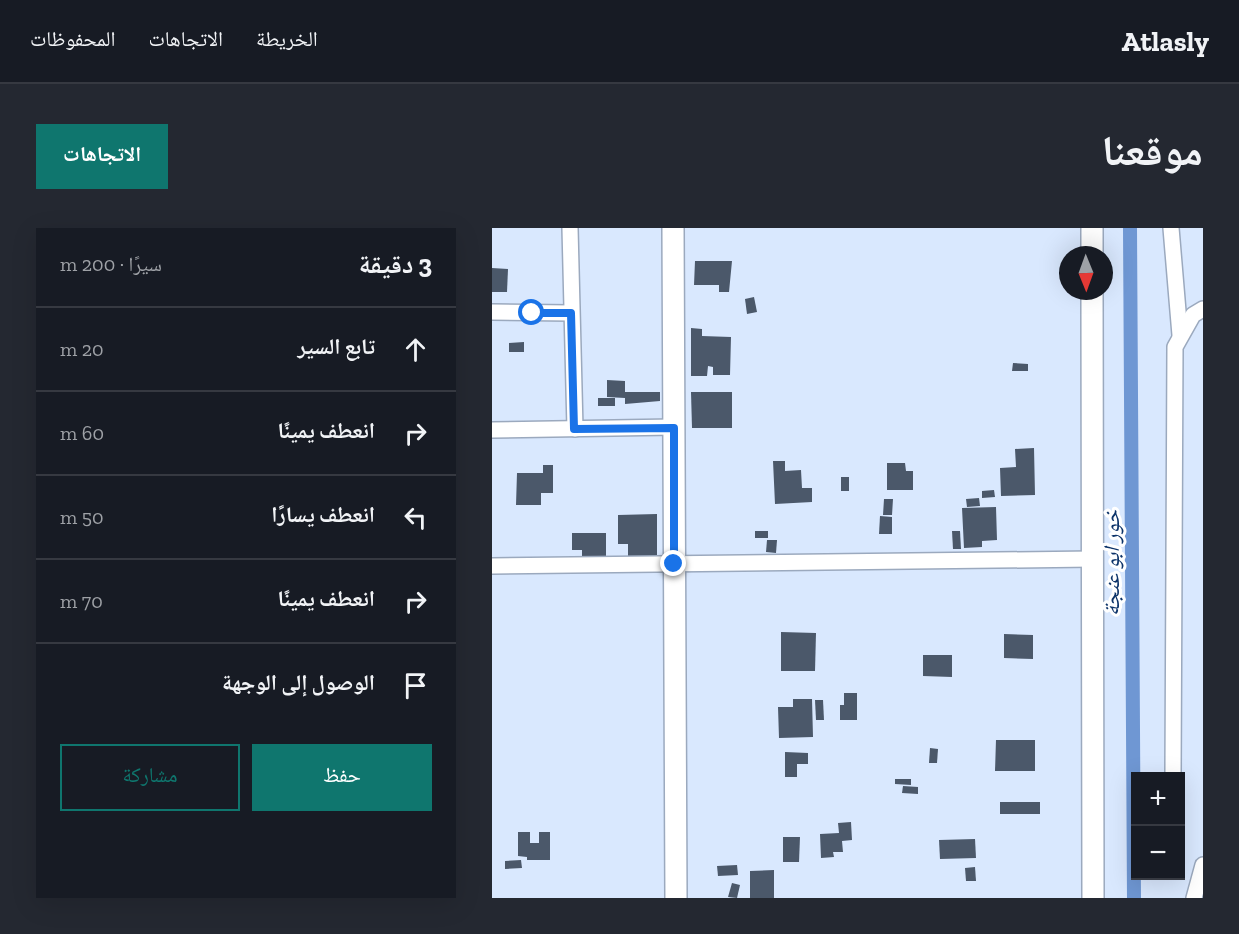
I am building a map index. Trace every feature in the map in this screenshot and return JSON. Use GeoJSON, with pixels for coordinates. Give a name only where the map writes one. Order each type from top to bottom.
{"type":"FeatureCollection","features":[{"type":"Feature","properties":{"kind":"street"},"geometry":{"type":"LineString","coordinates":[[570,228],[574,429]]}},
{"type":"Feature","properties":{"kind":"street"},"geometry":{"type":"LineString","coordinates":[[673,228],[676,898]]}},
{"type":"Feature","properties":{"kind":"street"},"geometry":{"type":"LineString","coordinates":[[1092,228],[1092,246]]}},
{"type":"Feature","properties":{"kind":"street"},"geometry":{"type":"LineString","coordinates":[[1171,228],[1180,335]]}},
{"type":"Feature","properties":{"kind":"street"},"geometry":{"type":"LineString","coordinates":[[1092,300],[1093,898]]}},
{"type":"Feature","properties":{"kind":"street"},"geometry":{"type":"LineString","coordinates":[[1173,772],[1175,347],[1193,315],[1203,309]]}},
{"type":"Feature","properties":{"kind":"street"},"geometry":{"type":"LineString","coordinates":[[492,312],[571,313]]}},
{"type":"Feature","properties":{"kind":"street"},"geometry":{"type":"LineString","coordinates":[[492,430],[674,428]]}},
{"type":"Feature","properties":{"kind":"street"},"geometry":{"type":"LineString","coordinates":[[492,566],[1093,559]]}},
{"type":"Feature","properties":{"kind":"street"},"geometry":{"type":"LineString","coordinates":[[1194,898],[1203,865]]}},
{"type":"Feature","properties":{"kind":"building"},"geometry":{"type":"Polygon","coordinates":[[[695,261],[732,261],[729,292],[719,292],[719,285],[694,285],[695,261]]]}},
{"type":"Feature","properties":{"kind":"building"},"geometry":{"type":"Polygon","coordinates":[[[492,268],[508,269],[507,292],[492,292],[492,268]]]}},
{"type":"Feature","properties":{"kind":"building"},"geometry":{"type":"Polygon","coordinates":[[[754,297],[757,312],[747,314],[745,299],[754,297]]]}},
{"type":"Feature","properties":{"kind":"building"},"geometry":{"type":"Polygon","coordinates":[[[691,328],[702,329],[702,336],[731,337],[730,375],[713,375],[713,367],[708,366],[707,376],[691,376],[691,328]]]}},
{"type":"Feature","properties":{"kind":"building"},"geometry":{"type":"Polygon","coordinates":[[[524,342],[524,352],[509,352],[509,343],[524,342]]]}},
{"type":"Feature","properties":{"kind":"building"},"geometry":{"type":"Polygon","coordinates":[[[1013,363],[1028,364],[1028,371],[1012,371],[1013,363]]]}},
{"type":"Feature","properties":{"kind":"building"},"geometry":{"type":"Polygon","coordinates":[[[607,380],[625,381],[625,392],[660,392],[660,401],[625,404],[625,398],[607,397],[607,380]]]}},
{"type":"Feature","properties":{"kind":"building"},"geometry":{"type":"Polygon","coordinates":[[[691,392],[732,392],[732,428],[692,428],[691,392]]]}},
{"type":"Feature","properties":{"kind":"building"},"geometry":{"type":"Polygon","coordinates":[[[598,398],[615,398],[615,406],[598,406],[598,398]]]}},
{"type":"Feature","properties":{"kind":"building"},"geometry":{"type":"Polygon","coordinates":[[[1034,448],[1035,495],[1001,496],[1000,468],[1016,467],[1015,449],[1034,448]]]}},
{"type":"Feature","properties":{"kind":"building"},"geometry":{"type":"Polygon","coordinates":[[[773,461],[785,461],[785,471],[801,470],[802,488],[812,488],[812,502],[775,504],[773,461]]]}},
{"type":"Feature","properties":{"kind":"building"},"geometry":{"type":"Polygon","coordinates":[[[887,463],[905,463],[906,471],[913,471],[913,490],[887,490],[887,463]]]}},
{"type":"Feature","properties":{"kind":"building"},"geometry":{"type":"Polygon","coordinates":[[[543,465],[553,465],[553,493],[541,493],[541,505],[516,505],[517,473],[543,473],[543,465]]]}},
{"type":"Feature","properties":{"kind":"building"},"geometry":{"type":"Polygon","coordinates":[[[841,477],[849,477],[849,491],[841,491],[841,477]]]}},
{"type":"Feature","properties":{"kind":"building"},"geometry":{"type":"Polygon","coordinates":[[[994,490],[995,497],[982,498],[982,491],[994,490]]]}},
{"type":"Feature","properties":{"kind":"building"},"geometry":{"type":"Polygon","coordinates":[[[979,498],[980,506],[967,507],[966,499],[979,498]]]}},
{"type":"Feature","properties":{"kind":"building"},"geometry":{"type":"Polygon","coordinates":[[[884,499],[893,499],[892,515],[883,515],[884,499]]]}},
{"type":"Feature","properties":{"kind":"building"},"geometry":{"type":"Polygon","coordinates":[[[996,507],[997,540],[982,541],[982,547],[964,548],[962,508],[996,507]]]}},
{"type":"Feature","properties":{"kind":"building"},"geometry":{"type":"Polygon","coordinates":[[[657,514],[657,558],[628,558],[628,544],[618,544],[618,515],[657,514]]]}},
{"type":"Feature","properties":{"kind":"building"},"geometry":{"type":"Polygon","coordinates":[[[880,516],[892,517],[892,534],[879,534],[880,516]]]}},
{"type":"Feature","properties":{"kind":"building"},"geometry":{"type":"Polygon","coordinates":[[[755,531],[768,531],[768,538],[755,538],[755,531]]]}},
{"type":"Feature","properties":{"kind":"building"},"geometry":{"type":"Polygon","coordinates":[[[952,531],[960,531],[961,549],[953,549],[952,531]]]}},
{"type":"Feature","properties":{"kind":"building"},"geometry":{"type":"Polygon","coordinates":[[[572,533],[606,533],[606,557],[582,557],[582,550],[572,550],[572,533]]]}},
{"type":"Feature","properties":{"kind":"building"},"geometry":{"type":"Polygon","coordinates":[[[767,540],[777,540],[776,553],[766,552],[767,540]]]}},
{"type":"Feature","properties":{"kind":"building"},"geometry":{"type":"Polygon","coordinates":[[[781,632],[816,633],[815,671],[781,671],[781,632]]]}},
{"type":"Feature","properties":{"kind":"building"},"geometry":{"type":"Polygon","coordinates":[[[1004,634],[1033,635],[1033,659],[1004,658],[1004,634]]]}},
{"type":"Feature","properties":{"kind":"building"},"geometry":{"type":"Polygon","coordinates":[[[923,655],[952,655],[952,677],[923,676],[923,655]]]}},
{"type":"Feature","properties":{"kind":"building"},"geometry":{"type":"Polygon","coordinates":[[[844,693],[857,693],[857,720],[840,720],[840,705],[844,705],[844,693]]]}},
{"type":"Feature","properties":{"kind":"building"},"geometry":{"type":"Polygon","coordinates":[[[793,699],[812,699],[813,737],[779,738],[778,707],[793,707],[793,699]]]}},
{"type":"Feature","properties":{"kind":"building"},"geometry":{"type":"Polygon","coordinates":[[[815,700],[823,700],[824,720],[816,720],[815,700]]]}},
{"type":"Feature","properties":{"kind":"building"},"geometry":{"type":"Polygon","coordinates":[[[996,740],[1035,740],[1035,771],[995,771],[996,740]]]}},
{"type":"Feature","properties":{"kind":"building"},"geometry":{"type":"Polygon","coordinates":[[[930,748],[938,749],[937,763],[929,763],[930,748]]]}},
{"type":"Feature","properties":{"kind":"building"},"geometry":{"type":"Polygon","coordinates":[[[785,752],[808,753],[808,764],[797,764],[797,777],[785,777],[785,752]]]}},
{"type":"Feature","properties":{"kind":"building"},"geometry":{"type":"Polygon","coordinates":[[[895,779],[911,779],[911,785],[895,784],[895,779]]]}},
{"type":"Feature","properties":{"kind":"building"},"geometry":{"type":"Polygon","coordinates":[[[903,786],[918,787],[918,794],[902,793],[903,786]]]}},
{"type":"Feature","properties":{"kind":"building"},"geometry":{"type":"Polygon","coordinates":[[[1000,802],[1040,802],[1040,814],[1000,814],[1000,802]]]}},
{"type":"Feature","properties":{"kind":"building"},"geometry":{"type":"Polygon","coordinates":[[[851,822],[852,840],[842,841],[843,852],[833,852],[834,857],[821,858],[820,834],[839,833],[838,823],[851,822]]]}},
{"type":"Feature","properties":{"kind":"building"},"geometry":{"type":"Polygon","coordinates":[[[518,832],[530,832],[530,843],[539,843],[539,832],[550,832],[550,860],[527,860],[527,857],[518,856],[518,832]]]}},
{"type":"Feature","properties":{"kind":"building"},"geometry":{"type":"Polygon","coordinates":[[[783,837],[800,837],[799,862],[783,862],[783,837]]]}},
{"type":"Feature","properties":{"kind":"building"},"geometry":{"type":"Polygon","coordinates":[[[975,839],[976,858],[940,859],[939,840],[975,839]]]}},
{"type":"Feature","properties":{"kind":"building"},"geometry":{"type":"Polygon","coordinates":[[[521,860],[522,868],[505,869],[505,861],[521,860]]]}},
{"type":"Feature","properties":{"kind":"building"},"geometry":{"type":"Polygon","coordinates":[[[737,865],[738,875],[718,876],[717,866],[737,865]]]}},
{"type":"Feature","properties":{"kind":"building"},"geometry":{"type":"Polygon","coordinates":[[[975,867],[976,881],[966,881],[965,868],[975,867]]]}},
{"type":"Feature","properties":{"kind":"building"},"geometry":{"type":"Polygon","coordinates":[[[774,870],[774,898],[750,898],[750,871],[774,870]]]}},
{"type":"Feature","properties":{"kind":"building"},"geometry":{"type":"Polygon","coordinates":[[[732,883],[740,885],[737,898],[728,897],[732,883]]]}},
{"type":"Feature","properties":{"kind":"waterway","name":"خور ابو عنجة"},"geometry":{"type":"LineString","coordinates":[[1130,228],[1134,898]]}},
{"type":"Feature","properties":{"kind":"route"},"geometry":{"type":"LineString","coordinates":[[532,313],[571,313],[574,429],[674,428],[674,564]]}}]}
